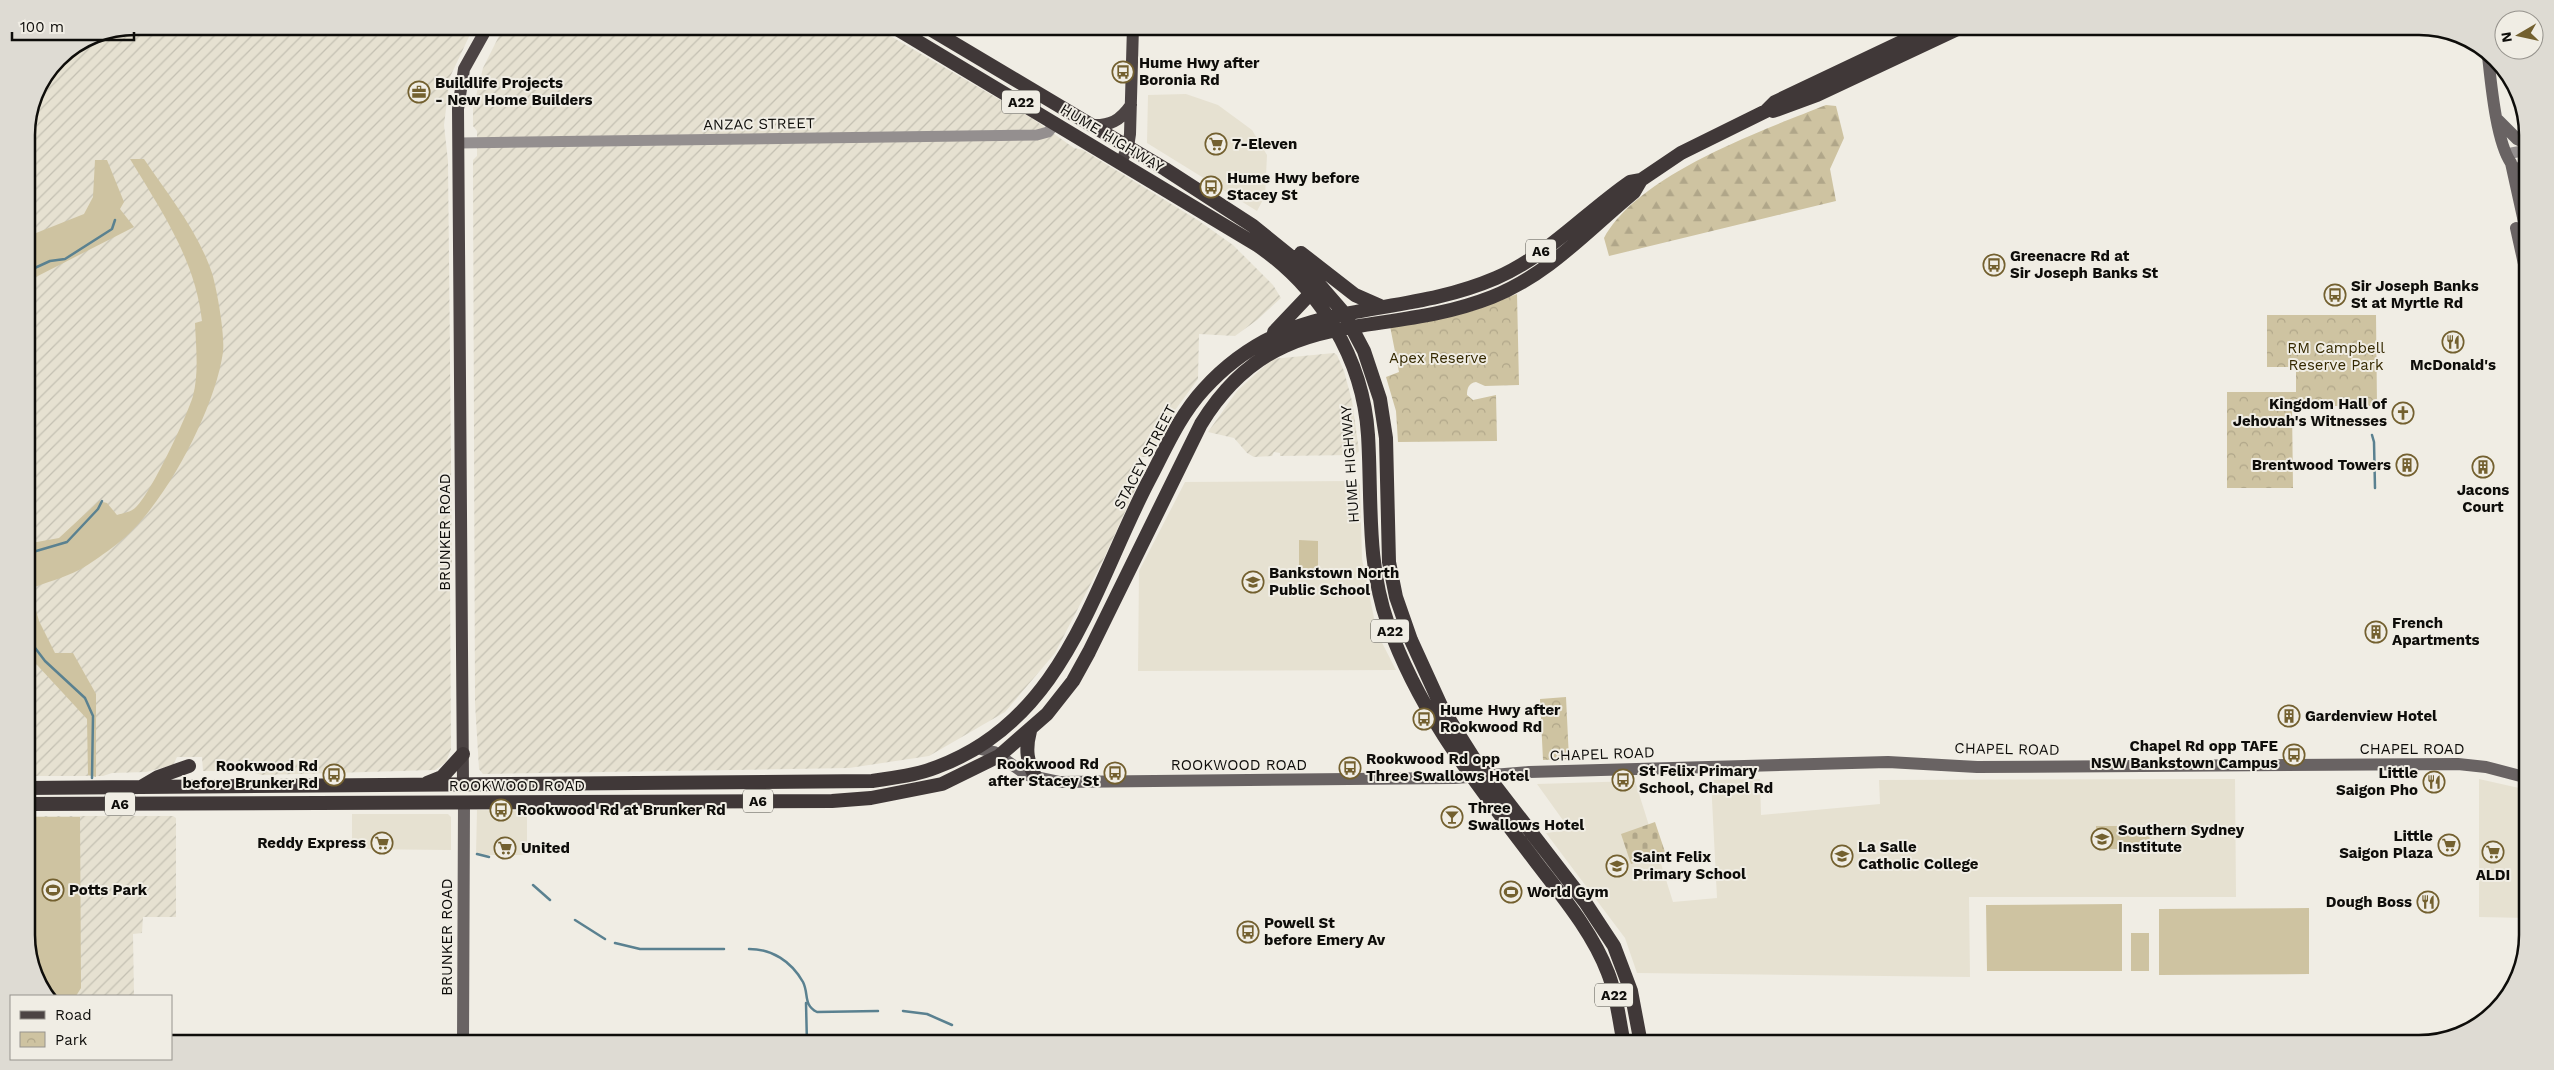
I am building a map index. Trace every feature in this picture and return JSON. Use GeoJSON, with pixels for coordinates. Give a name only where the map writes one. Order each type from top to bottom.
{"type":"FeatureCollection","features":[{"type":"Feature","properties":{"kind":"highway","name":"HUME HIGHWAY"},"geometry":{"type":"LineString","coordinates":[[907,35],[1257,245],[1289,270],[1337,330],[1351,360],[1366,415],[1372,558],[1382,605],[1399,654],[1442,737],[1469,776],[1548,878],[1596,949],[1609,976],[1622,1035]]}},
{"type":"Feature","properties":{"kind":"highway","name":"HUME HIGHWAY"},"geometry":{"type":"LineString","coordinates":[[940,35],[1128,147],[1252,226],[1306,268],[1344,313],[1376,383],[1384,418],[1388,549],[1396,596],[1411,640],[1442,708],[1485,774],[1585,902],[1614,946],[1625,971],[1639,1035]]}},
{"type":"Feature","properties":{"kind":"highway","name":"STACEY STREET"},"geometry":{"type":"LineString","coordinates":[[976,748],[1004,729],[1035,697],[1068,653],[1088,614],[1145,487],[1171,436],[1191,404],[1227,366],[1268,338],[1327,317],[1459,291],[1508,272],[1548,246],[1630,182],[1641,180],[1681,153],[1766,111],[1775,102],[1916,35]]}},
{"type":"Feature","properties":{"kind":"highway","name":"STACEY STREET"},"geometry":{"type":"LineString","coordinates":[[1766,111],[1778,111],[1817,95],[1945,35]]}},
{"type":"Feature","properties":{"kind":"highway","name":"STACEY STREET"},"geometry":{"type":"LineString","coordinates":[[999,756],[1030,731],[1058,700],[1080,669],[1193,438],[1217,399],[1252,364],[1272,351],[1293,341],[1352,327],[1460,308],[1519,286],[1570,250],[1634,192],[1641,180]]}},
{"type":"Feature","properties":{"kind":"highway"},"geometry":{"type":"LineString","coordinates":[[1252,226],[1298,250],[1355,296],[1380,306]]}},
{"type":"Feature","properties":{"kind":"highway"},"geometry":{"type":"LineString","coordinates":[[1268,338],[1310,294]]}},
{"type":"Feature","properties":{"kind":"highway"},"geometry":{"type":"LineString","coordinates":[[1030,731],[1026,752],[1028,762],[1036,778]]}},
{"type":"Feature","properties":{"kind":"highway","name":"ROOKWOOD ROAD"},"geometry":{"type":"LineString","coordinates":[[35,788],[872,781],[938,767],[976,748]]}},
{"type":"Feature","properties":{"kind":"highway"},"geometry":{"type":"LineString","coordinates":[[421,785],[442,777],[463,754]]}},
{"type":"Feature","properties":{"kind":"highway","name":"ROOKWOOD ROAD"},"geometry":{"type":"LineString","coordinates":[[35,804],[822,801],[871,798],[942,784],[999,756]]}},
{"type":"Feature","properties":{"kind":"highway"},"geometry":{"type":"LineString","coordinates":[[140,787],[158,777],[189,766]]}},
{"type":"Feature","properties":{"kind":"highway","name":"BRUNKER ROAD"},"geometry":{"type":"LineString","coordinates":[[463,785],[464,802]]}},
{"type":"Feature","properties":{"kind":"highway"},"geometry":{"type":"LineString","coordinates":[[1609,976],[1625,971]]}},
{"type":"Feature","properties":{"kind":"main road","name":"BRUNKER ROAD"},"geometry":{"type":"LineString","coordinates":[[463,785],[458,110],[464,69],[483,35]]}},
{"type":"Feature","properties":{"kind":"main road"},"geometry":{"type":"LineString","coordinates":[[1121,162],[1128,147],[1133,35]]}},
{"type":"Feature","properties":{"kind":"main road"},"geometry":{"type":"LineString","coordinates":[[2489,63],[2498,120],[2506,154],[2511,162],[2519,200]]}},
{"type":"Feature","properties":{"kind":"main road"},"geometry":{"type":"LineString","coordinates":[[1091,125],[1104,126],[1114,123],[1123,117],[1131,105]]}},
{"type":"Feature","properties":{"kind":"main road"},"geometry":{"type":"LineString","coordinates":[[2498,120],[2519,140]]}},
{"type":"Feature","properties":{"kind":"main road"},"geometry":{"type":"LineString","coordinates":[[2506,154],[2503,164],[2519,240]]}},
{"type":"Feature","properties":{"kind":"main road"},"geometry":{"type":"LineString","coordinates":[[2514,177],[2519,170]]}},
{"type":"Feature","properties":{"kind":"main road","name":"ROOKWOOD ROAD"},"geometry":{"type":"LineString","coordinates":[[976,748],[994,752],[1012,767],[1036,778],[1078,782],[1330,780],[1485,774]]}},
{"type":"Feature","properties":{"kind":"main road","name":"CHAPEL ROAD"},"geometry":{"type":"LineString","coordinates":[[1485,774],[1888,762],[1996,767],[2426,764],[2485,766],[2519,775]]}},
{"type":"Feature","properties":{"kind":"main road","name":"BRUNKER ROAD"},"geometry":{"type":"LineString","coordinates":[[464,802],[464,1035]]}},
{"type":"Feature","properties":{"kind":"street","name":"ANZAC STREET"},"geometry":{"type":"LineString","coordinates":[[459,143],[1037,135],[1048,132],[1056,123]]}},
{"type":"Feature","properties":{"kind":"street"},"geometry":{"type":"LineString","coordinates":[[2506,154],[2519,152]]}},
{"type":"Feature","properties":{"kind":"shaded area"},"geometry":{"type":"Polygon","coordinates":[[[470,35],[450,77],[444,125],[448,161],[452,562],[450,569],[451,749],[446,762],[435,770],[262,775],[248,771],[203,771],[202,757],[177,757],[173,765],[146,772],[112,773],[103,776],[35,776],[35,128],[38,109],[45,91],[64,64],[79,52],[103,40],[122,36],[470,35]]]}},
{"type":"Feature","properties":{"kind":"shaded area"},"geometry":{"type":"Polygon","coordinates":[[[500,35],[888,35],[1033,119],[1074,148],[1083,150],[1199,221],[1233,245],[1273,285],[1281,298],[1257,320],[1235,336],[1199,334],[1198,379],[1164,425],[1150,457],[1141,457],[1132,481],[1135,490],[1104,558],[1055,653],[1005,712],[929,756],[849,768],[483,774],[479,769],[475,703],[473,160],[477,156],[477,131],[473,126],[473,108],[483,68],[500,35]]]}},
{"type":"Feature","properties":{"kind":"shaded area"},"geometry":{"type":"Polygon","coordinates":[[[1186,94],[1218,105],[1252,130],[1267,155],[1265,196],[1257,211],[1147,143],[1148,95],[1186,94]]]}},
{"type":"Feature","properties":{"kind":"shaded area"},"geometry":{"type":"Polygon","coordinates":[[[1334,353],[1337,355],[1344,371],[1352,401],[1359,451],[1355,455],[1280,456],[1280,453],[1274,452],[1272,456],[1254,457],[1247,453],[1234,438],[1208,432],[1237,391],[1272,359],[1334,353]]]}},
{"type":"Feature","properties":{"kind":"shaded area","name":"Bankstown North Public School"},"geometry":{"type":"Polygon","coordinates":[[[1356,481],[1360,485],[1362,559],[1377,633],[1396,670],[1138,671],[1139,571],[1185,482],[1356,481]]]}},
{"type":"Feature","properties":{"kind":"shaded area"},"geometry":{"type":"Polygon","coordinates":[[[1760,779],[1761,815],[1880,804],[1879,780],[2235,779],[2236,897],[1969,897],[1970,977],[1637,973],[1625,938],[1546,833],[1570,830],[1537,784],[1635,781],[1673,902],[1717,898],[1711,780],[1760,779]]]}},
{"type":"Feature","properties":{"kind":"shaded area"},"geometry":{"type":"Polygon","coordinates":[[[2479,779],[2519,788],[2519,918],[2479,917],[2479,779]]]}},
{"type":"Feature","properties":{"kind":"shaded area"},"geometry":{"type":"Polygon","coordinates":[[[477,810],[527,811],[527,855],[476,855],[477,810]]]}},
{"type":"Feature","properties":{"kind":"shaded area"},"geometry":{"type":"Polygon","coordinates":[[[352,814],[448,814],[451,817],[451,850],[352,849],[352,814]]]}},
{"type":"Feature","properties":{"kind":"shaded area"},"geometry":{"type":"Polygon","coordinates":[[[35,816],[173,816],[176,818],[176,917],[143,917],[142,933],[133,934],[134,995],[55,995],[40,967],[35,942],[35,816]]]}},
{"type":"Feature","properties":{"kind":"green space"},"geometry":{"type":"Polygon","coordinates":[[[1826,105],[1836,106],[1844,138],[1830,169],[1836,201],[1609,256],[1604,238],[1621,215],[1644,194],[1704,157],[1826,105]]]}},
{"type":"Feature","properties":{"kind":"green space"},"geometry":{"type":"Polygon","coordinates":[[[130,159],[144,159],[191,228],[212,273],[222,324],[223,352],[210,402],[184,457],[169,483],[134,528],[117,544],[84,567],[35,587],[35,542],[59,538],[99,501],[107,503],[117,515],[135,508],[142,501],[158,473],[184,420],[193,396],[197,369],[195,323],[202,321],[198,298],[185,256],[154,198],[130,159]]]}},
{"type":"Feature","properties":{"kind":"green space"},"geometry":{"type":"Polygon","coordinates":[[[95,160],[107,160],[124,202],[120,209],[134,227],[35,277],[35,233],[84,214],[93,197],[95,160]]]}},
{"type":"Feature","properties":{"kind":"green space","name":"Apex Reserve"},"geometry":{"type":"Polygon","coordinates":[[[1517,294],[1519,385],[1485,386],[1476,382],[1470,385],[1467,392],[1467,395],[1473,400],[1496,395],[1497,441],[1398,442],[1396,411],[1386,377],[1399,372],[1390,326],[1490,304],[1517,294]]]}},
{"type":"Feature","properties":{"kind":"green space","name":"RM Campbell Reserve Park"},"geometry":{"type":"Polygon","coordinates":[[[2267,315],[2376,315],[2377,406],[2292,406],[2293,488],[2227,488],[2227,392],[2296,392],[2296,367],[2267,367],[2267,315]]]}},
{"type":"Feature","properties":{"kind":"green space"},"geometry":{"type":"Polygon","coordinates":[[[1299,540],[1318,541],[1318,570],[1299,570],[1299,540]]]}},
{"type":"Feature","properties":{"kind":"green space"},"geometry":{"type":"Polygon","coordinates":[[[35,607],[39,621],[55,653],[73,653],[96,694],[96,777],[88,775],[87,719],[35,663],[35,607]]]}},
{"type":"Feature","properties":{"kind":"green space"},"geometry":{"type":"Polygon","coordinates":[[[1566,697],[1569,759],[1543,760],[1540,699],[1566,697]]]}},
{"type":"Feature","properties":{"kind":"green space","name":"Potts Park"},"geometry":{"type":"Polygon","coordinates":[[[35,817],[80,817],[81,988],[77,995],[55,995],[40,967],[35,942],[35,817]]]}},
{"type":"Feature","properties":{"kind":"green space"},"geometry":{"type":"Polygon","coordinates":[[[1655,822],[1665,852],[1631,864],[1621,834],[1655,822]]]}},
{"type":"Feature","properties":{"kind":"green space"},"geometry":{"type":"Polygon","coordinates":[[[2096,826],[2149,826],[2150,849],[2096,849],[2096,826]]]}},
{"type":"Feature","properties":{"kind":"green space"},"geometry":{"type":"Polygon","coordinates":[[[2122,904],[2122,971],[1987,971],[1986,905],[2122,904]]]}},
{"type":"Feature","properties":{"kind":"green space"},"geometry":{"type":"Polygon","coordinates":[[[2309,908],[2309,974],[2159,975],[2159,909],[2309,908]]]}},
{"type":"Feature","properties":{"kind":"green space"},"geometry":{"type":"Polygon","coordinates":[[[2131,933],[2149,933],[2149,971],[2131,971],[2131,933]]]}},
{"type":"Feature","properties":{"kind":"waterway"},"geometry":{"type":"LineString","coordinates":[[35,268],[50,261],[65,259],[112,229],[115,220]]}},
{"type":"Feature","properties":{"kind":"waterway"},"geometry":{"type":"LineString","coordinates":[[2372,435],[2374,442],[2375,488]]}},
{"type":"Feature","properties":{"kind":"waterway"},"geometry":{"type":"LineString","coordinates":[[35,551],[67,542],[98,509],[102,501]]}},
{"type":"Feature","properties":{"kind":"waterway"},"geometry":{"type":"LineString","coordinates":[[35,648],[45,661],[85,698],[93,716],[92,778]]}},
{"type":"Feature","properties":{"kind":"waterway"},"geometry":{"type":"LineString","coordinates":[[477,854],[489,857]]}},
{"type":"Feature","properties":{"kind":"waterway"},"geometry":{"type":"LineString","coordinates":[[533,885],[550,900]]}},
{"type":"Feature","properties":{"kind":"waterway"},"geometry":{"type":"LineString","coordinates":[[575,920],[605,939]]}},
{"type":"Feature","properties":{"kind":"waterway"},"geometry":{"type":"LineString","coordinates":[[615,943],[640,949],[724,949]]}},
{"type":"Feature","properties":{"kind":"waterway"},"geometry":{"type":"LineString","coordinates":[[749,949],[765,951],[787,962],[803,982],[808,1003],[817,1012],[878,1011]]}},
{"type":"Feature","properties":{"kind":"waterway"},"geometry":{"type":"LineString","coordinates":[[806,1003],[807,1035]]}},
{"type":"Feature","properties":{"kind":"waterway"},"geometry":{"type":"LineString","coordinates":[[903,1011],[927,1014],[952,1025]]}},
{"type":"Feature","properties":{"kind":"place","name":"Hume Hwy after Boronia Rd"},"geometry":{"type":"Point","coordinates":[1123,72]}},
{"type":"Feature","properties":{"kind":"place","name":"Buildlife Projects - New Home Builders"},"geometry":{"type":"Point","coordinates":[419,92]}},
{"type":"Feature","properties":{"kind":"place","name":"7-Eleven"},"geometry":{"type":"Point","coordinates":[1216,144]}},
{"type":"Feature","properties":{"kind":"place","name":"Hume Hwy before Stacey St"},"geometry":{"type":"Point","coordinates":[1211,187]}},
{"type":"Feature","properties":{"kind":"place","name":"Greenacre Rd at Sir Joseph Banks St"},"geometry":{"type":"Point","coordinates":[1994,265]}},
{"type":"Feature","properties":{"kind":"place","name":"Sir Joseph Banks St at Myrtle Rd"},"geometry":{"type":"Point","coordinates":[2335,295]}},
{"type":"Feature","properties":{"kind":"place","name":"McDonald's"},"geometry":{"type":"Point","coordinates":[2453,342]}},
{"type":"Feature","properties":{"kind":"place","name":"Kingdom Hall of Jehovah's Witnesses"},"geometry":{"type":"Point","coordinates":[2403,413]}},
{"type":"Feature","properties":{"kind":"place","name":"Brentwood Towers"},"geometry":{"type":"Point","coordinates":[2407,465]}},
{"type":"Feature","properties":{"kind":"place","name":"Jacons Court"},"geometry":{"type":"Point","coordinates":[2483,467]}},
{"type":"Feature","properties":{"kind":"place","name":"Bankstown North Public School"},"geometry":{"type":"Point","coordinates":[1253,582]}},
{"type":"Feature","properties":{"kind":"place","name":"French Apartments"},"geometry":{"type":"Point","coordinates":[2376,632]}},
{"type":"Feature","properties":{"kind":"place","name":"Gardenview Hotel"},"geometry":{"type":"Point","coordinates":[2289,716]}},
{"type":"Feature","properties":{"kind":"place","name":"Hume Hwy after Rookwood Rd"},"geometry":{"type":"Point","coordinates":[1424,719]}},
{"type":"Feature","properties":{"kind":"place","name":"Chapel Rd opp TAFE NSW Bankstown Campus"},"geometry":{"type":"Point","coordinates":[2294,755]}},
{"type":"Feature","properties":{"kind":"place","name":"Rookwood Rd opp Three Swallows Hotel"},"geometry":{"type":"Point","coordinates":[1350,768]}},
{"type":"Feature","properties":{"kind":"place","name":"Rookwood Rd after Stacey St"},"geometry":{"type":"Point","coordinates":[1115,773]}},
{"type":"Feature","properties":{"kind":"place","name":"Rookwood Rd before Brunker Rd"},"geometry":{"type":"Point","coordinates":[334,775]}},
{"type":"Feature","properties":{"kind":"place","name":"St Felix Primary School, Chapel Rd"},"geometry":{"type":"Point","coordinates":[1623,780]}},
{"type":"Feature","properties":{"kind":"place","name":"Little Saigon Pho"},"geometry":{"type":"Point","coordinates":[2434,782]}},
{"type":"Feature","properties":{"kind":"place","name":"Rookwood Rd at Brunker Rd"},"geometry":{"type":"Point","coordinates":[501,810]}},
{"type":"Feature","properties":{"kind":"place","name":"Three Swallows Hotel"},"geometry":{"type":"Point","coordinates":[1452,817]}},
{"type":"Feature","properties":{"kind":"place","name":"Southern Sydney Institute"},"geometry":{"type":"Point","coordinates":[2102,839]}},
{"type":"Feature","properties":{"kind":"place","name":"Reddy Express"},"geometry":{"type":"Point","coordinates":[382,843]}},
{"type":"Feature","properties":{"kind":"place","name":"Little Saigon Plaza"},"geometry":{"type":"Point","coordinates":[2449,845]}},
{"type":"Feature","properties":{"kind":"place","name":"United"},"geometry":{"type":"Point","coordinates":[505,848]}},
{"type":"Feature","properties":{"kind":"place","name":"ALDI"},"geometry":{"type":"Point","coordinates":[2493,852]}},
{"type":"Feature","properties":{"kind":"place","name":"La Salle Catholic College"},"geometry":{"type":"Point","coordinates":[1842,856]}},
{"type":"Feature","properties":{"kind":"place","name":"Saint Felix Primary School"},"geometry":{"type":"Point","coordinates":[1617,866]}},
{"type":"Feature","properties":{"kind":"place","name":"Potts Park"},"geometry":{"type":"Point","coordinates":[53,890]}},
{"type":"Feature","properties":{"kind":"place","name":"World Gym"},"geometry":{"type":"Point","coordinates":[1511,892]}},
{"type":"Feature","properties":{"kind":"place","name":"Dough Boss"},"geometry":{"type":"Point","coordinates":[2428,902]}},
{"type":"Feature","properties":{"kind":"place","name":"Powell St before Emery Av"},"geometry":{"type":"Point","coordinates":[1248,932]}}]}
